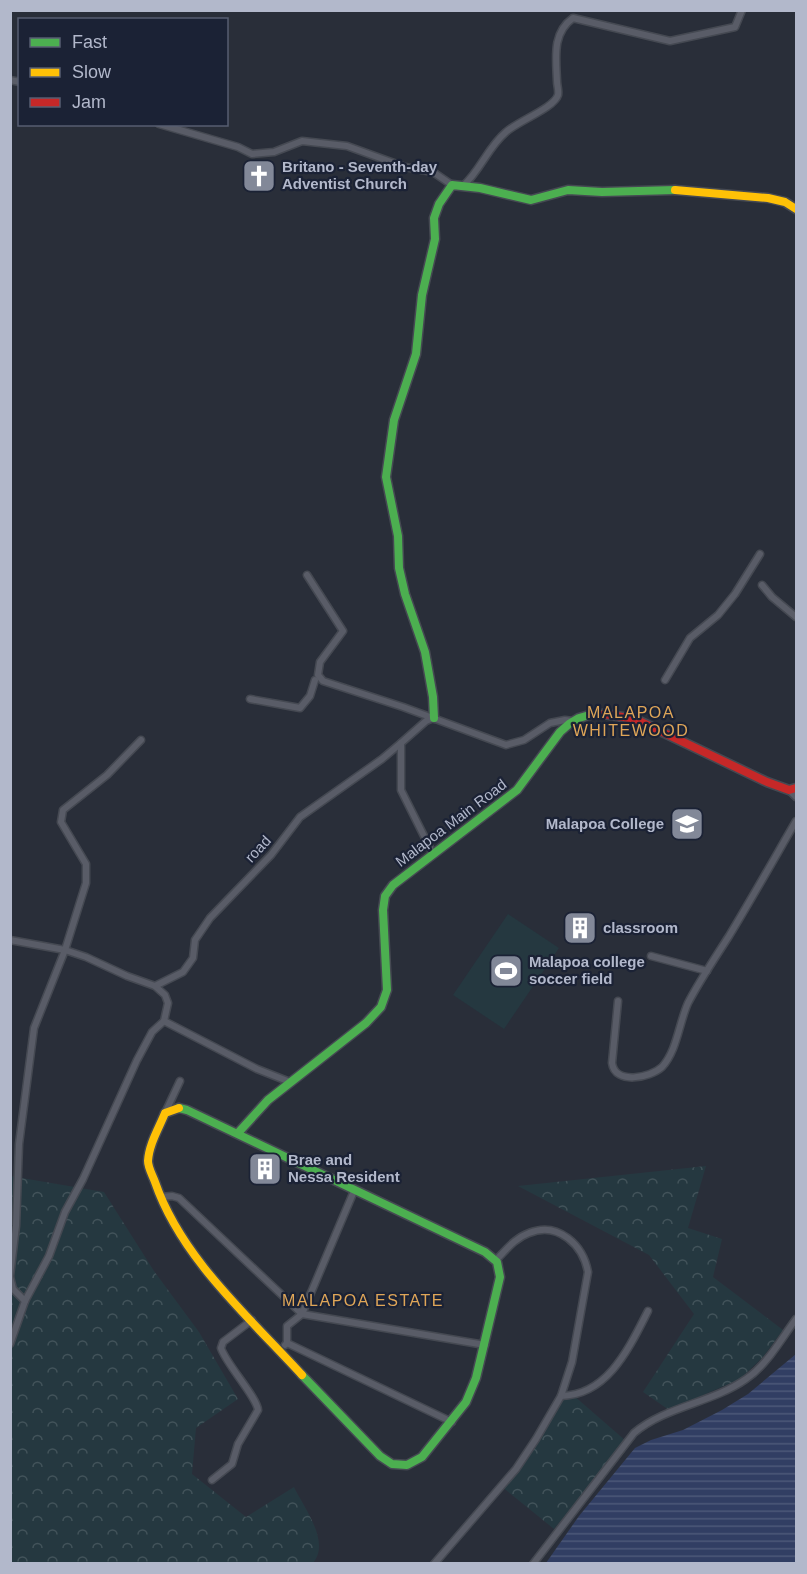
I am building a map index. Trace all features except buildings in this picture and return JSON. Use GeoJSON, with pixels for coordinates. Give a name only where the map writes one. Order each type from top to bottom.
{"type":"FeatureCollection","features":[{"type":"Feature","properties":{"kind":"street"},"geometry":{"type":"LineString","coordinates":[[463,186],[506,132],[525,118],[538,114],[556,98],[558,90],[555,45],[564,24],[573,18],[670,42],[735,27],[742,10]]}},
{"type":"Feature","properties":{"kind":"street"},"geometry":{"type":"LineString","coordinates":[[166,126],[237,147],[252,154],[274,152],[302,141],[347,146],[405,167],[433,172],[452,185],[480,188],[531,200],[568,190],[602,192],[677,190],[768,198],[785,202],[796,208]]}},
{"type":"Feature","properties":{"kind":"street"},"geometry":{"type":"LineString","coordinates":[[434,718],[433,697],[425,652],[405,594],[399,568],[398,536],[386,477],[394,420],[416,354],[422,295],[435,239],[434,218],[439,204],[452,185]]}},
{"type":"Feature","properties":{"kind":"street"},"geometry":{"type":"LineString","coordinates":[[665,680],[690,638],[724,608],[760,554]]}},
{"type":"Feature","properties":{"kind":"street"},"geometry":{"type":"LineString","coordinates":[[307,575],[343,631],[318,667],[318,675],[323,681],[506,745],[524,740],[550,723],[573,721],[601,714],[635,719],[700,752],[793,789],[796,797]]}},
{"type":"Feature","properties":{"kind":"street"},"geometry":{"type":"LineString","coordinates":[[762,585],[772,597],[796,617]]}},
{"type":"Feature","properties":{"kind":"street"},"geometry":{"type":"LineString","coordinates":[[250,699],[300,708],[310,696],[315,680]]}},
{"type":"Feature","properties":{"kind":"street","name":"road"},"geometry":{"type":"LineString","coordinates":[[155,986],[183,972],[193,958],[195,939],[210,918],[271,855],[300,817],[382,759],[426,721],[434,718]]}},
{"type":"Feature","properties":{"kind":"street","name":"Malapoa Main Road"},"geometry":{"type":"LineString","coordinates":[[238,1133],[269,1099],[366,1023],[381,1007],[387,990],[384,939],[385,896],[393,885],[517,790],[560,732],[573,721]]}},
{"type":"Feature","properties":{"kind":"street"},"geometry":{"type":"LineString","coordinates":[[25,1301],[13,1289],[10,1277],[16,1226],[18,1162],[34,1028],[80,906],[86,875],[86,864],[64,827],[61,816],[63,810],[107,775],[141,740]]}},
{"type":"Feature","properties":{"kind":"street"},"geometry":{"type":"LineString","coordinates":[[401,743],[401,790],[433,854]]}},
{"type":"Feature","properties":{"kind":"street"},"geometry":{"type":"LineString","coordinates":[[618,1001],[612,1068],[622,1077],[652,1076],[666,1061],[689,1002],[796,821]]}},
{"type":"Feature","properties":{"kind":"street"},"geometry":{"type":"LineString","coordinates":[[10,940],[65,950],[155,986],[165,995],[168,1003],[164,1021],[152,1032],[137,1060],[83,1179],[65,1212],[48,1256],[25,1301],[10,1344]]}},
{"type":"Feature","properties":{"kind":"street"},"geometry":{"type":"LineString","coordinates":[[651,956],[707,971]]}},
{"type":"Feature","properties":{"kind":"street"},"geometry":{"type":"LineString","coordinates":[[164,1021],[249,1065],[290,1082]]}},
{"type":"Feature","properties":{"kind":"street"},"geometry":{"type":"LineString","coordinates":[[165,1113],[182,1108],[485,1252],[496,1260],[500,1277],[485,1345],[470,1394],[452,1422],[422,1457],[407,1465],[392,1464],[380,1456],[340,1415],[283,1347],[252,1320],[196,1258],[179,1234],[149,1170],[148,1155],[165,1113],[180,1081]]}},
{"type":"Feature","properties":{"kind":"street"},"geometry":{"type":"LineString","coordinates":[[283,1347],[287,1326],[302,1314],[354,1191]]}},
{"type":"Feature","properties":{"kind":"street"},"geometry":{"type":"LineString","coordinates":[[160,1197],[179,1198],[302,1314],[485,1345]]}},
{"type":"Feature","properties":{"kind":"street"},"geometry":{"type":"LineString","coordinates":[[434,1563],[516,1469],[561,1396],[572,1362],[588,1272],[577,1245],[557,1233],[531,1232],[515,1241],[496,1260]]}},
{"type":"Feature","properties":{"kind":"street"},"geometry":{"type":"LineString","coordinates":[[561,1396],[583,1393],[606,1377],[627,1351],[648,1311]]}},
{"type":"Feature","properties":{"kind":"street"},"geometry":{"type":"LineString","coordinates":[[532,1563],[634,1433],[651,1420],[748,1379],[767,1359],[796,1319]]}},
{"type":"Feature","properties":{"kind":"street"},"geometry":{"type":"LineString","coordinates":[[212,1480],[232,1464],[238,1444],[258,1410],[257,1404],[221,1348],[224,1342],[252,1320]]}},
{"type":"Feature","properties":{"kind":"street"},"geometry":{"type":"LineString","coordinates":[[283,1347],[452,1422]]}},
{"type":"Feature","properties":{"kind":"green space","name":"Malapoa college soccer field"},"geometry":{"type":"Polygon","coordinates":[[[508,914],[559,948],[504,1029],[453,995],[508,914]]]}},
{"type":"Feature","properties":{"kind":"green space"},"geometry":{"type":"Polygon","coordinates":[[[706,1166],[688,1228],[722,1239],[713,1277],[783,1330],[763,1357],[740,1379],[669,1410],[643,1392],[694,1314],[649,1255],[518,1186],[706,1166]]]}},
{"type":"Feature","properties":{"kind":"green space"},"geometry":{"type":"Polygon","coordinates":[[[10,1176],[104,1192],[154,1271],[199,1332],[238,1399],[196,1428],[192,1474],[246,1517],[294,1487],[318,1535],[318,1555],[313,1563],[11,1563],[10,1176]]]}},
{"type":"Feature","properties":{"kind":"green space"},"geometry":{"type":"Polygon","coordinates":[[[573,1395],[626,1441],[554,1529],[501,1486],[561,1396],[573,1395]]]}},
{"type":"Feature","properties":{"kind":"water"},"geometry":{"type":"Polygon","coordinates":[[[796,1354],[796,1563],[546,1563],[579,1516],[635,1448],[651,1440],[683,1430],[722,1410],[748,1394],[796,1354]]]}},
{"type":"Feature","properties":{"kind":"traffic: fast"},"geometry":{"type":"LineString","coordinates":[[434,718],[433,697],[425,652],[405,594],[399,568],[398,536],[386,477],[394,420],[416,354],[422,295],[435,239],[434,218],[439,204],[452,185],[480,188],[531,200],[568,190],[602,192],[675,190]]}},
{"type":"Feature","properties":{"kind":"traffic: fast"},"geometry":{"type":"LineString","coordinates":[[238,1133],[268,1100],[366,1023],[381,1007],[387,990],[383,910],[385,896],[393,885],[517,790],[560,732],[569,724],[579,718],[604,714]]}},
{"type":"Feature","properties":{"kind":"traffic: fast"},"geometry":{"type":"LineString","coordinates":[[179,1108],[485,1252],[497,1262],[500,1277],[476,1378],[466,1402],[422,1457],[407,1465],[392,1464],[380,1456],[302,1375]]}},
{"type":"Feature","properties":{"kind":"traffic: slow"},"geometry":{"type":"LineString","coordinates":[[675,190],[768,198],[785,202],[796,209]]}},
{"type":"Feature","properties":{"kind":"traffic: slow"},"geometry":{"type":"LineString","coordinates":[[179,1108],[165,1113],[152,1142],[148,1161],[167,1210],[181,1236],[218,1285],[302,1375]]}},
{"type":"Feature","properties":{"kind":"traffic: jam"},"geometry":{"type":"LineString","coordinates":[[604,714],[635,719],[767,782],[789,790],[796,788]]}},
{"type":"Feature","properties":{"kind":"place","name":"Britano - Seventh-day Adventist Church"},"geometry":{"type":"Point","coordinates":[259,176]}},
{"type":"Feature","properties":{"kind":"place","name":"Malapoa College"},"geometry":{"type":"Point","coordinates":[687,824]}},
{"type":"Feature","properties":{"kind":"place","name":"classroom"},"geometry":{"type":"Point","coordinates":[580,928]}},
{"type":"Feature","properties":{"kind":"place","name":"Malapoa college soccer field"},"geometry":{"type":"Point","coordinates":[506,971]}},
{"type":"Feature","properties":{"kind":"place","name":"Brae and Nessa Resident"},"geometry":{"type":"Point","coordinates":[265,1169]}},
{"type":"Feature","properties":{"kind":"district","name":"MALAPOA WHITEWOOD"},"geometry":{"type":"Point","coordinates":[631,721]}},
{"type":"Feature","properties":{"kind":"district","name":"MALAPOA ESTATE"},"geometry":{"type":"Point","coordinates":[363,1300]}}]}
